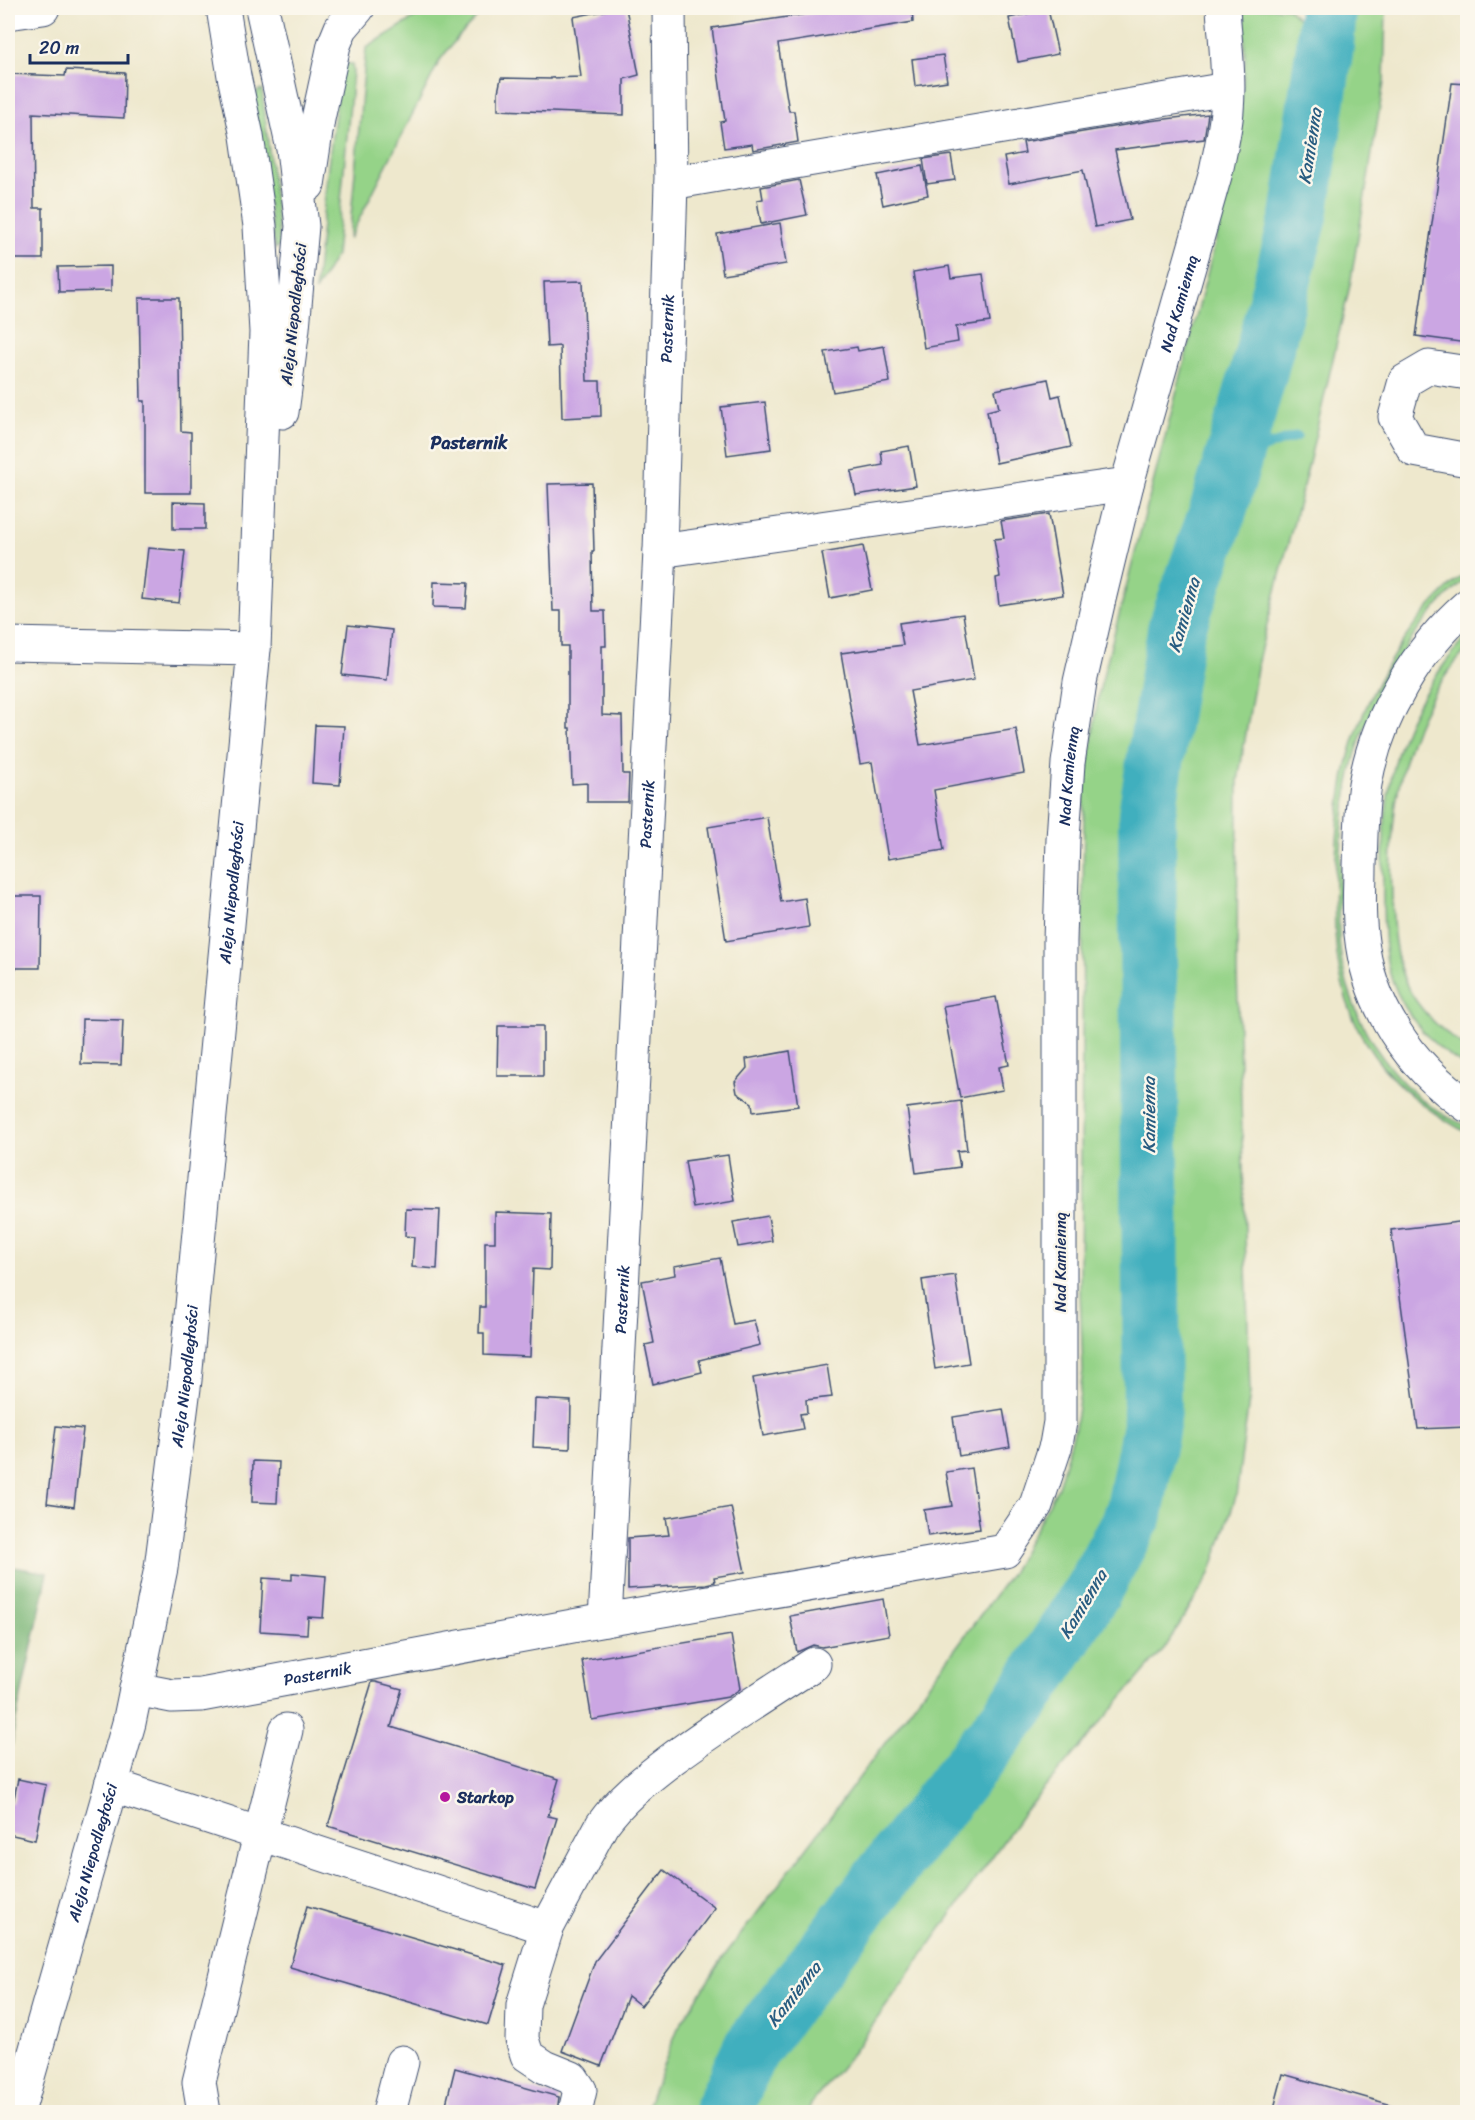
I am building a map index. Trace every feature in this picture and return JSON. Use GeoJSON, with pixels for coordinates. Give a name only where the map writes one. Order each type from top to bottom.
{"type":"FeatureCollection","features":[{"type":"Feature","properties":{"kind":"street"},"geometry":{"type":"LineString","coordinates":[[8,13],[43,8]]}},
{"type":"Feature","properties":{"kind":"street","name":"Aleja Niepodległości"},"geometry":{"type":"LineString","coordinates":[[223,8],[247,136],[260,226],[265,320],[255,636]]}},
{"type":"Feature","properties":{"kind":"street","name":"Aleja Niepodległości"},"geometry":{"type":"LineString","coordinates":[[18,2112],[136,1689],[161,1568],[180,1430],[255,636],[293,328],[302,225],[293,149],[262,8]]}},
{"type":"Feature","properties":{"kind":"street"},"geometry":{"type":"LineString","coordinates":[[302,225],[318,119],[334,45],[341,28],[358,8]]}},
{"type":"Feature","properties":{"kind":"street","name":"Pasternik"},"geometry":{"type":"LineString","coordinates":[[605,1620],[660,551],[671,183],[669,8]]}},
{"type":"Feature","properties":{"kind":"street","name":"Nad Kamienną"},"geometry":{"type":"LineString","coordinates":[[1005,1551],[1036,1505],[1059,1435],[1060,941],[1068,763],[1080,682],[1127,484],[1216,172],[1227,110],[1223,8]]}},
{"type":"Feature","properties":{"kind":"street"},"geometry":{"type":"LineString","coordinates":[[671,183],[1227,89]]}},
{"type":"Feature","properties":{"kind":"street"},"geometry":{"type":"LineString","coordinates":[[1467,373],[1429,367],[1404,381],[1395,417],[1414,450],[1467,460]]}},
{"type":"Feature","properties":{"kind":"street"},"geometry":{"type":"LineString","coordinates":[[660,551],[1127,484]]}},
{"type":"Feature","properties":{"kind":"street"},"geometry":{"type":"LineString","coordinates":[[1467,605],[1433,639],[1400,690],[1374,750],[1365,782],[1361,817],[1360,935],[1372,986],[1398,1038],[1416,1062],[1467,1106]]}},
{"type":"Feature","properties":{"kind":"street"},"geometry":{"type":"LineString","coordinates":[[8,644],[255,636]]}},
{"type":"Feature","properties":{"kind":"street"},"geometry":{"type":"LineString","coordinates":[[1437,1082],[1467,1094]]}},
{"type":"Feature","properties":{"kind":"street","name":"Pasternik"},"geometry":{"type":"LineString","coordinates":[[136,1689],[172,1696],[201,1695],[605,1620],[1005,1551]]}},
{"type":"Feature","properties":{"kind":"street"},"geometry":{"type":"LineString","coordinates":[[576,2112],[580,2090],[572,2078],[544,2067],[527,2055],[522,2039],[523,2005],[547,1928],[602,1825],[612,1811],[644,1781],[698,1740],[814,1664]]}},
{"type":"Feature","properties":{"kind":"street"},"geometry":{"type":"LineString","coordinates":[[204,2112],[199,2082],[286,1730]]}},
{"type":"Feature","properties":{"kind":"street"},"geometry":{"type":"LineString","coordinates":[[111,1785],[547,1928]]}},
{"type":"Feature","properties":{"kind":"street"},"geometry":{"type":"LineString","coordinates":[[389,2112],[402,2062]]}},
{"type":"Feature","properties":{"kind":"green space"},"geometry":{"type":"Polygon","coordinates":[[[430,8],[486,8],[440,60],[349,239],[366,48],[430,8]]]}},
{"type":"Feature","properties":{"kind":"green space"},"geometry":{"type":"Polygon","coordinates":[[[1244,8],[1288,8],[1325,46],[1347,8],[1386,8],[1384,82],[1350,285],[1309,463],[1259,656],[1238,781],[1237,972],[1250,1393],[1236,1496],[1210,1574],[1167,1645],[1024,1812],[852,2054],[807,2112],[645,2112],[678,2028],[722,1959],[1010,1575],[1058,1487],[1075,1428],[1083,1371],[1080,1290],[1084,795],[1099,692],[1218,232],[1235,155],[1245,62],[1244,8]]]}},
{"type":"Feature","properties":{"kind":"green space"},"geometry":{"type":"Polygon","coordinates":[[[342,63],[352,64],[353,71],[336,255],[315,292],[328,166],[342,63]]]}},
{"type":"Feature","properties":{"kind":"green space"},"geometry":{"type":"Polygon","coordinates":[[[259,90],[262,90],[280,246],[275,249],[252,98],[259,90]]]}},
{"type":"Feature","properties":{"kind":"green space"},"geometry":{"type":"Polygon","coordinates":[[[1467,572],[1467,578],[1450,593],[1420,627],[1407,646],[1384,685],[1365,726],[1346,796],[1338,918],[1343,968],[1359,1017],[1371,1041],[1403,1082],[1422,1100],[1467,1126],[1467,1133],[1409,1094],[1385,1069],[1364,1040],[1354,1021],[1342,981],[1336,941],[1334,899],[1343,786],[1349,756],[1367,705],[1380,679],[1410,631],[1447,589],[1467,572]]]}},
{"type":"Feature","properties":{"kind":"green space"},"geometry":{"type":"Polygon","coordinates":[[[1467,635],[1467,649],[1428,703],[1404,763],[1397,794],[1391,860],[1394,936],[1404,979],[1415,1000],[1430,1018],[1467,1048],[1467,1067],[1443,1051],[1422,1031],[1398,994],[1385,952],[1383,882],[1388,794],[1398,750],[1425,692],[1467,635]]]}},
{"type":"Feature","properties":{"kind":"green space"},"geometry":{"type":"Polygon","coordinates":[[[8,1566],[48,1573],[12,1744],[8,1744],[8,1566]]]}},
{"type":"Feature","properties":{"kind":"building"},"geometry":{"type":"Polygon","coordinates":[[[626,8],[639,75],[624,79],[624,115],[498,110],[501,78],[581,77],[573,17],[626,8]]]}},
{"type":"Feature","properties":{"kind":"building"},"geometry":{"type":"Polygon","coordinates":[[[848,8],[912,8],[913,22],[778,44],[789,111],[794,111],[798,142],[753,150],[752,144],[724,148],[720,122],[725,121],[712,28],[848,8]]]}},
{"type":"Feature","properties":{"kind":"building"},"geometry":{"type":"Polygon","coordinates":[[[1048,9],[1058,54],[1018,62],[1009,18],[1048,9]]]}},
{"type":"Feature","properties":{"kind":"building"},"geometry":{"type":"Polygon","coordinates":[[[943,55],[947,81],[915,86],[912,59],[943,55]]]}},
{"type":"Feature","properties":{"kind":"building"},"geometry":{"type":"Polygon","coordinates":[[[66,70],[125,73],[124,118],[33,113],[34,208],[43,208],[43,259],[8,259],[8,74],[65,76],[66,70]]]}},
{"type":"Feature","properties":{"kind":"building"},"geometry":{"type":"Polygon","coordinates":[[[1452,83],[1467,84],[1467,343],[1416,336],[1452,83]]]}},
{"type":"Feature","properties":{"kind":"building"},"geometry":{"type":"Polygon","coordinates":[[[1208,114],[1204,139],[1115,150],[1130,220],[1095,227],[1083,170],[1009,184],[1004,157],[1025,153],[1023,142],[1149,121],[1208,114]]]}},
{"type":"Feature","properties":{"kind":"building"},"geometry":{"type":"Polygon","coordinates":[[[951,155],[955,180],[927,184],[923,159],[951,155]]]}},
{"type":"Feature","properties":{"kind":"building"},"geometry":{"type":"Polygon","coordinates":[[[922,166],[928,195],[883,205],[877,175],[922,166]]]}},
{"type":"Feature","properties":{"kind":"building"},"geometry":{"type":"Polygon","coordinates":[[[799,180],[807,215],[761,224],[757,200],[763,199],[761,187],[799,180]]]}},
{"type":"Feature","properties":{"kind":"building"},"geometry":{"type":"Polygon","coordinates":[[[780,223],[786,264],[723,274],[717,234],[780,223]]]}},
{"type":"Feature","properties":{"kind":"building"},"geometry":{"type":"Polygon","coordinates":[[[111,266],[111,291],[59,292],[58,267],[111,266]]]}},
{"type":"Feature","properties":{"kind":"building"},"geometry":{"type":"Polygon","coordinates":[[[949,266],[951,278],[983,274],[990,322],[956,327],[958,342],[924,348],[913,272],[949,266]]]}},
{"type":"Feature","properties":{"kind":"building"},"geometry":{"type":"Polygon","coordinates":[[[583,281],[587,381],[600,381],[601,416],[562,418],[560,346],[547,347],[544,282],[583,281]]]}},
{"type":"Feature","properties":{"kind":"building"},"geometry":{"type":"Polygon","coordinates":[[[139,298],[179,298],[181,431],[191,432],[191,493],[145,493],[145,401],[141,401],[139,298]]]}},
{"type":"Feature","properties":{"kind":"building"},"geometry":{"type":"Polygon","coordinates":[[[884,346],[890,382],[833,392],[825,352],[857,347],[858,351],[884,346]]]}},
{"type":"Feature","properties":{"kind":"building"},"geometry":{"type":"Polygon","coordinates":[[[1048,379],[1052,397],[1060,395],[1071,447],[996,463],[987,411],[999,408],[995,390],[1048,379]]]}},
{"type":"Feature","properties":{"kind":"building"},"geometry":{"type":"Polygon","coordinates":[[[765,402],[771,449],[727,455],[721,407],[765,402]]]}},
{"type":"Feature","properties":{"kind":"building"},"geometry":{"type":"Polygon","coordinates":[[[909,446],[916,486],[856,495],[851,471],[883,465],[881,451],[909,446]]]}},
{"type":"Feature","properties":{"kind":"building"},"geometry":{"type":"Polygon","coordinates":[[[592,483],[593,611],[605,611],[606,646],[602,646],[602,715],[622,716],[623,774],[629,774],[628,802],[587,802],[587,783],[572,784],[570,728],[568,728],[568,646],[561,646],[561,611],[553,611],[548,484],[592,483]]]}},
{"type":"Feature","properties":{"kind":"building"},"geometry":{"type":"Polygon","coordinates":[[[173,502],[205,503],[205,529],[173,529],[173,502]]]}},
{"type":"Feature","properties":{"kind":"building"},"geometry":{"type":"Polygon","coordinates":[[[1049,514],[1063,595],[999,605],[996,578],[1000,577],[994,539],[1004,538],[1001,521],[1049,514]]]}},
{"type":"Feature","properties":{"kind":"building"},"geometry":{"type":"Polygon","coordinates":[[[863,546],[872,590],[830,598],[822,553],[863,546]]]}},
{"type":"Feature","properties":{"kind":"building"},"geometry":{"type":"Polygon","coordinates":[[[148,548],[185,551],[179,603],[142,599],[148,548]]]}},
{"type":"Feature","properties":{"kind":"building"},"geometry":{"type":"Polygon","coordinates":[[[434,582],[468,583],[466,608],[433,607],[434,582]]]}},
{"type":"Feature","properties":{"kind":"building"},"geometry":{"type":"Polygon","coordinates":[[[963,614],[974,680],[910,691],[920,745],[1016,729],[1024,773],[934,790],[944,850],[888,859],[872,762],[860,764],[841,653],[903,645],[899,623],[963,614]]]}},
{"type":"Feature","properties":{"kind":"building"},"geometry":{"type":"Polygon","coordinates":[[[348,625],[392,630],[387,680],[342,675],[348,625]]]}},
{"type":"Feature","properties":{"kind":"building"},"geometry":{"type":"Polygon","coordinates":[[[315,725],[344,726],[340,785],[312,783],[315,725]]]}},
{"type":"Feature","properties":{"kind":"building"},"geometry":{"type":"Polygon","coordinates":[[[767,817],[781,902],[805,898],[809,927],[726,941],[708,827],[767,817]]]}},
{"type":"Feature","properties":{"kind":"building"},"geometry":{"type":"Polygon","coordinates":[[[8,896],[41,896],[40,968],[8,968],[8,896]]]}},
{"type":"Feature","properties":{"kind":"building"},"geometry":{"type":"Polygon","coordinates":[[[996,997],[1009,1065],[999,1067],[1003,1090],[960,1098],[943,1006],[996,997]]]}},
{"type":"Feature","properties":{"kind":"building"},"geometry":{"type":"Polygon","coordinates":[[[82,1019],[123,1020],[121,1065],[81,1064],[82,1019]]]}},
{"type":"Feature","properties":{"kind":"building"},"geometry":{"type":"Polygon","coordinates":[[[498,1026],[543,1026],[543,1076],[497,1076],[498,1026]]]}},
{"type":"Feature","properties":{"kind":"building"},"geometry":{"type":"Polygon","coordinates":[[[790,1051],[798,1106],[753,1112],[752,1103],[737,1093],[735,1082],[747,1068],[746,1059],[790,1051]]]}},
{"type":"Feature","properties":{"kind":"building"},"geometry":{"type":"Polygon","coordinates":[[[961,1101],[967,1150],[957,1151],[960,1167],[916,1173],[907,1108],[961,1101]]]}},
{"type":"Feature","properties":{"kind":"building"},"geometry":{"type":"Polygon","coordinates":[[[728,1155],[735,1201],[693,1208],[685,1161],[728,1155]]]}},
{"type":"Feature","properties":{"kind":"building"},"geometry":{"type":"Polygon","coordinates":[[[406,1209],[440,1210],[437,1269],[412,1267],[414,1237],[405,1236],[406,1209]]]}},
{"type":"Feature","properties":{"kind":"building"},"geometry":{"type":"Polygon","coordinates":[[[495,1212],[551,1214],[550,1270],[533,1269],[530,1357],[484,1355],[484,1333],[479,1333],[480,1307],[485,1307],[485,1242],[495,1242],[495,1212]]]}},
{"type":"Feature","properties":{"kind":"building"},"geometry":{"type":"Polygon","coordinates":[[[768,1216],[772,1241],[738,1247],[733,1222],[768,1216]]]}},
{"type":"Feature","properties":{"kind":"building"},"geometry":{"type":"Polygon","coordinates":[[[1467,1221],[1467,1427],[1418,1429],[1391,1230],[1467,1221]]]}},
{"type":"Feature","properties":{"kind":"building"},"geometry":{"type":"Polygon","coordinates":[[[720,1258],[733,1324],[754,1320],[760,1345],[699,1360],[702,1372],[653,1384],[645,1345],[654,1343],[642,1281],[675,1275],[674,1266],[720,1258]]]}},
{"type":"Feature","properties":{"kind":"building"},"geometry":{"type":"Polygon","coordinates":[[[955,1275],[969,1363],[935,1369],[922,1280],[955,1275]]]}},
{"type":"Feature","properties":{"kind":"building"},"geometry":{"type":"Polygon","coordinates":[[[827,1365],[832,1397],[806,1400],[807,1413],[800,1414],[803,1429],[763,1436],[753,1378],[827,1365]]]}},
{"type":"Feature","properties":{"kind":"building"},"geometry":{"type":"Polygon","coordinates":[[[535,1399],[571,1401],[570,1449],[533,1447],[535,1399]]]}},
{"type":"Feature","properties":{"kind":"building"},"geometry":{"type":"Polygon","coordinates":[[[1003,1409],[1010,1447],[959,1456],[953,1417],[1003,1409]]]}},
{"type":"Feature","properties":{"kind":"building"},"geometry":{"type":"Polygon","coordinates":[[[56,1426],[83,1429],[74,1507],[47,1503],[56,1426]]]}},
{"type":"Feature","properties":{"kind":"building"},"geometry":{"type":"Polygon","coordinates":[[[253,1461],[279,1462],[277,1503],[252,1502],[253,1461]]]}},
{"type":"Feature","properties":{"kind":"building"},"geometry":{"type":"Polygon","coordinates":[[[971,1468],[980,1529],[928,1536],[924,1510],[952,1506],[946,1472],[971,1468]]]}},
{"type":"Feature","properties":{"kind":"building"},"geometry":{"type":"Polygon","coordinates":[[[731,1507],[745,1572],[714,1577],[715,1582],[706,1584],[628,1589],[628,1538],[669,1535],[666,1518],[731,1507]]]}},
{"type":"Feature","properties":{"kind":"building"},"geometry":{"type":"Polygon","coordinates":[[[292,1573],[326,1576],[323,1618],[308,1617],[307,1634],[260,1631],[263,1578],[292,1580],[292,1573]]]}},
{"type":"Feature","properties":{"kind":"building"},"geometry":{"type":"Polygon","coordinates":[[[883,1599],[889,1635],[822,1647],[813,1645],[797,1652],[790,1616],[883,1599]]]}},
{"type":"Feature","properties":{"kind":"building"},"geometry":{"type":"Polygon","coordinates":[[[731,1635],[740,1689],[728,1697],[592,1720],[582,1660],[731,1635]]]}},
{"type":"Feature","properties":{"kind":"building","name":"Starkop"},"geometry":{"type":"Polygon","coordinates":[[[372,1682],[402,1689],[391,1727],[559,1779],[548,1816],[557,1818],[535,1889],[328,1826],[372,1682]]]}},
{"type":"Feature","properties":{"kind":"building"},"geometry":{"type":"Polygon","coordinates":[[[18,1779],[46,1785],[35,1840],[8,1834],[8,1802],[13,1803],[18,1779]]]}},
{"type":"Feature","properties":{"kind":"building"},"geometry":{"type":"Polygon","coordinates":[[[664,1870],[715,1908],[641,2006],[628,1996],[601,2066],[562,2051],[595,1961],[664,1870]]]}},
{"type":"Feature","properties":{"kind":"building"},"geometry":{"type":"Polygon","coordinates":[[[307,1906],[506,1965],[488,2025],[290,1967],[307,1906]]]}},
{"type":"Feature","properties":{"kind":"building"},"geometry":{"type":"Polygon","coordinates":[[[455,2068],[559,2097],[557,2112],[444,2112],[455,2068]]]}},
{"type":"Feature","properties":{"kind":"building"},"geometry":{"type":"Polygon","coordinates":[[[1283,2074],[1392,2105],[1391,2112],[1273,2112],[1283,2074]]]}},
{"type":"Feature","properties":{"kind":"waterway","name":"Kamienna"},"geometry":{"type":"LineString","coordinates":[[722,2112],[751,2049],[876,1885],[1022,1701],[1093,1590],[1134,1514],[1152,1420],[1147,813],[1176,630],[1217,514],[1259,371],[1299,216],[1325,46],[1328,8]]}},
{"type":"Feature","properties":{"kind":"waterway"},"geometry":{"type":"LineString","coordinates":[[1233,458],[1297,436]]}},
{"type":"Feature","properties":{"kind":"place","name":"Starkop"},"geometry":{"type":"Point","coordinates":[445,1797]}},
{"type":"Feature","properties":{"kind":"district","name":"Pasternik"},"geometry":{"type":"Point","coordinates":[469,443]}}]}
